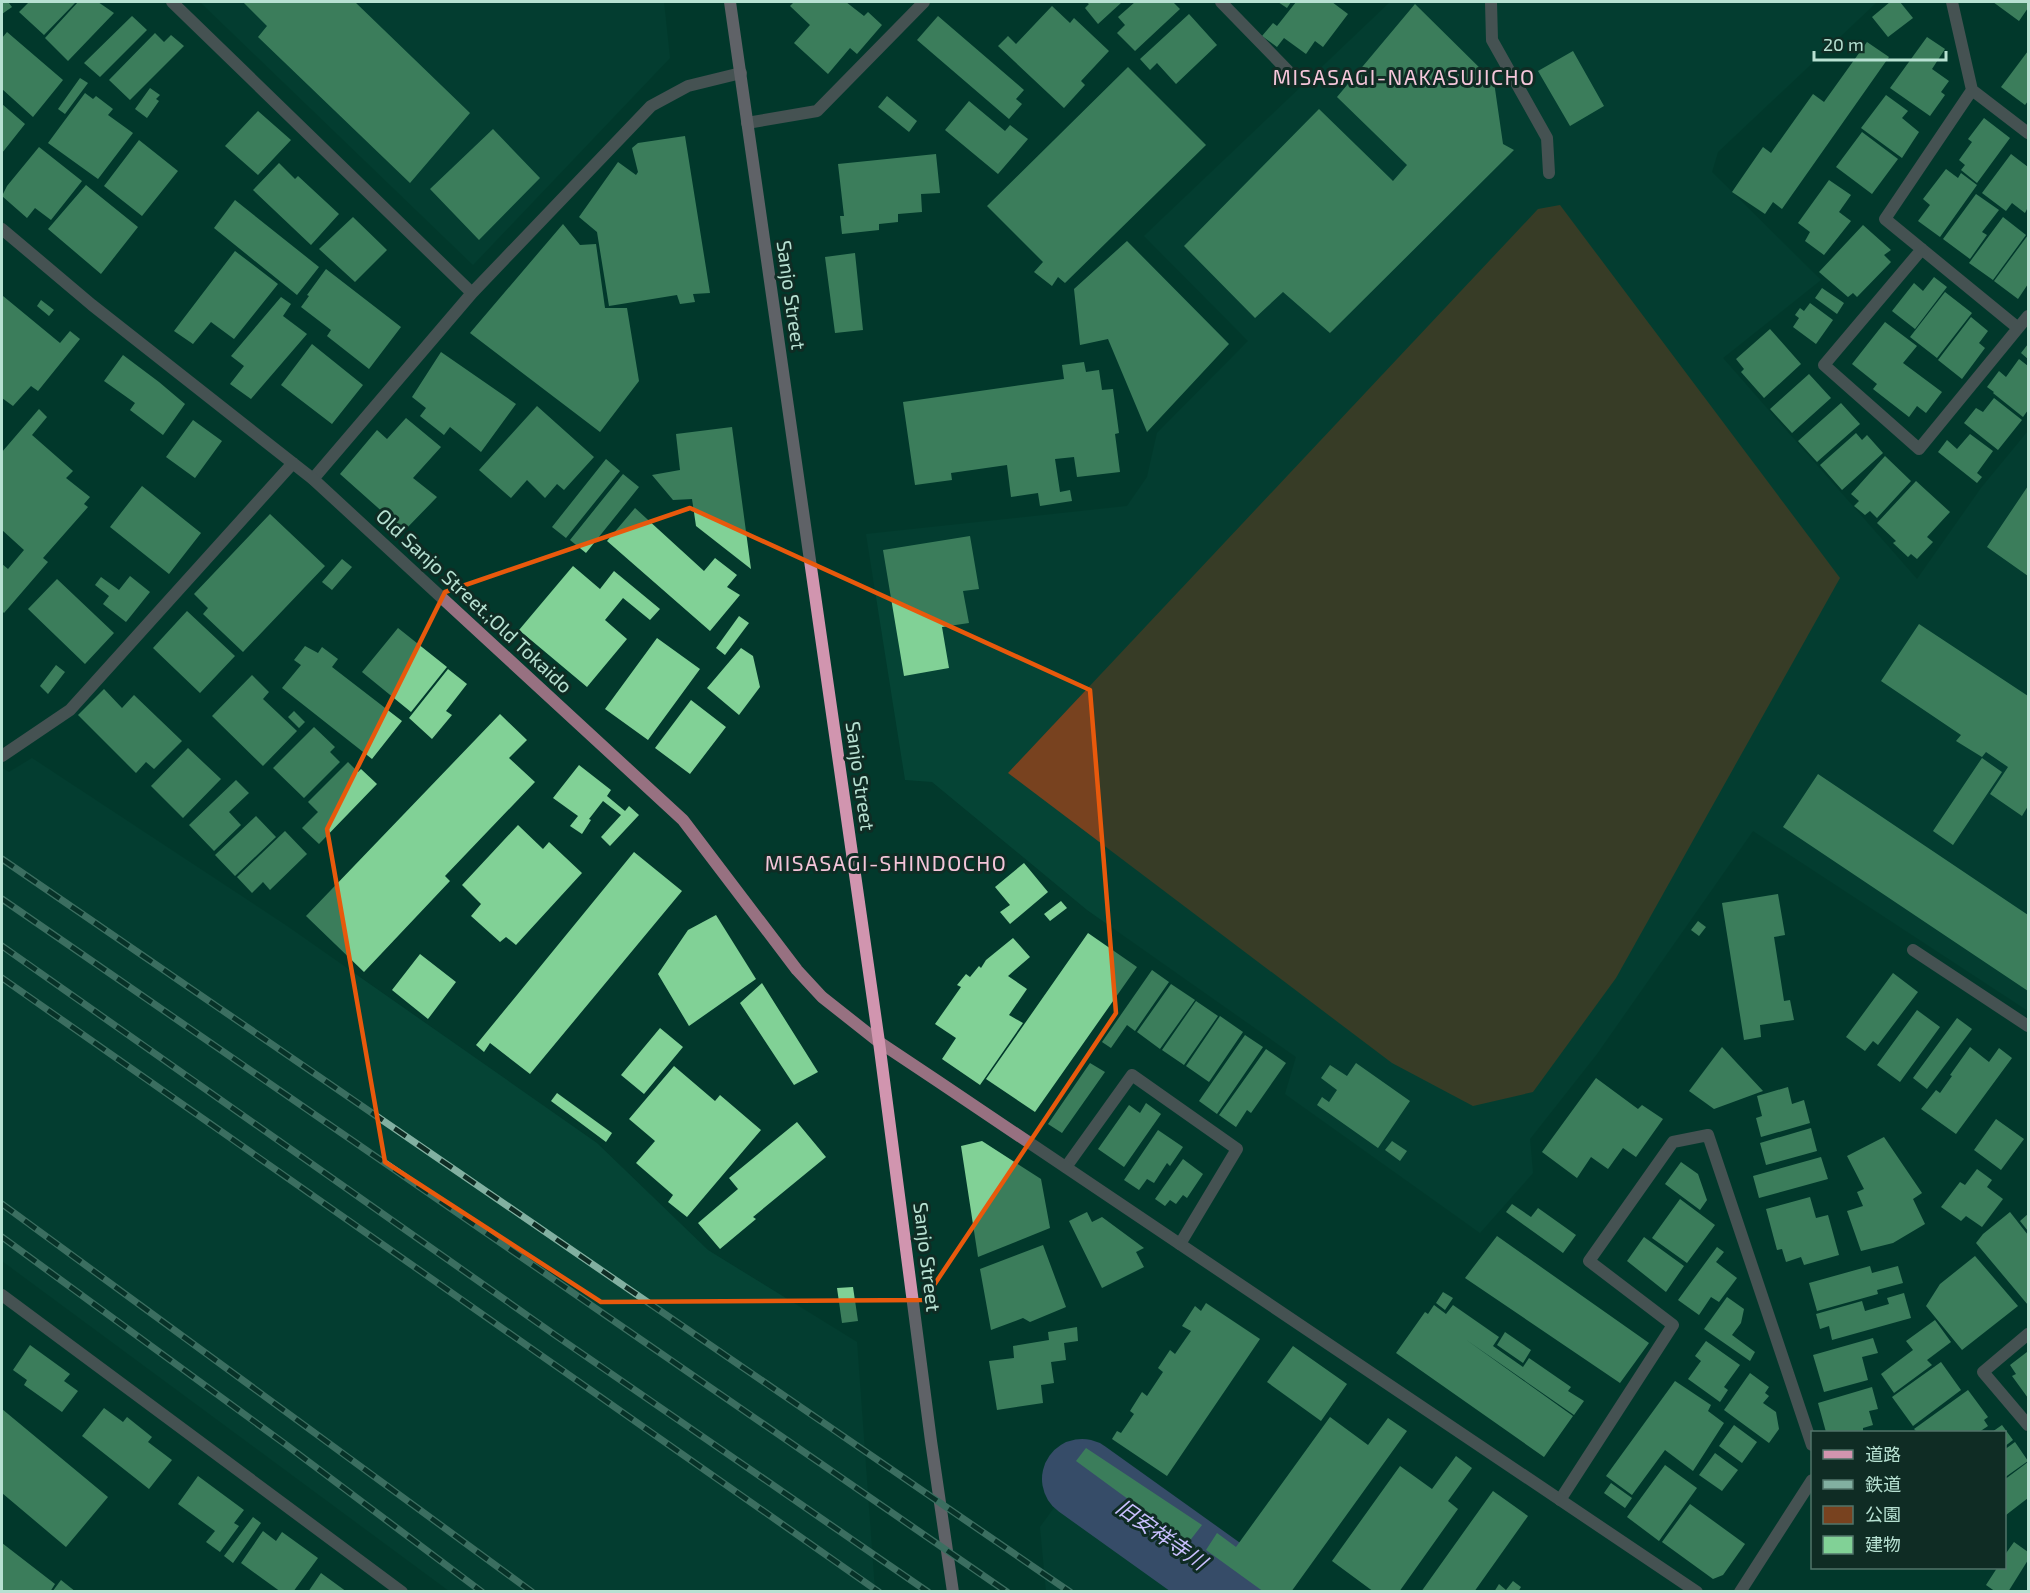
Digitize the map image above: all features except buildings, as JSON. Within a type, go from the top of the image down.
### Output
[{"type":"main road","name":"Sanjo Street","points":[[730,2],[879,1042],[953,1592]]},
{"type":"street","points":[[172,2],[472,293]]},
{"type":"street","points":[[747,123],[817,111],[924,2]]},
{"type":"street","points":[[1221,2],[1290,73]]},
{"type":"street","points":[[1491,2],[1492,40],[1547,138],[1549,173]]},
{"type":"street","points":[[1953,2],[1972,90],[2028,133]]},
{"type":"street","points":[[313,479],[472,293],[651,106],[688,86],[741,73]]},
{"type":"street","points":[[1972,90],[1885,219],[2018,328]]},
{"type":"street","name":"Old Sanjo Street.;Old Tokaido","points":[[2,230],[92,305],[313,479],[683,820],[797,970],[822,997],[879,1042],[1697,1592]]},
{"type":"street","points":[[1922,249],[1824,365],[1919,449],[2028,316]]},
{"type":"street","points":[[2,756],[70,710],[293,463]]},
{"type":"street","points":[[1913,950],[2028,1026]]},
{"type":"street","points":[[1066,1167],[1132,1075],[1238,1149],[1180,1244]]},
{"type":"street","points":[[1560,1500],[1673,1325],[1589,1261],[1673,1142],[1708,1135],[1811,1442]]},
{"type":"street","points":[[2,1295],[402,1592]]},
{"type":"street","points":[[2028,1334],[1983,1372],[2028,1425]]},
{"type":"street","points":[[1740,1592],[1811,1482]]},
{"type":"highlighted area","points":[[690,508],[1090,690],[1116,1013],[924,1300],[601,1302],[385,1162],[327,829],[445,592]]},
{"type":"shaded area","points":[[200,2],[664,2],[670,58],[473,265]]},
{"type":"shaded area","points":[[1390,2],[1877,2],[1718,152],[1712,172],[1821,280],[1723,358],[1917,579],[1981,488],[2028,431],[2028,1011],[1753,831],[1597,1054],[1530,1139],[1533,1173],[1480,1233],[1285,1094],[1296,1057],[1087,910],[932,782],[905,780],[866,534],[1127,506],[1147,477],[1157,433],[1248,341],[1144,236]]},
{"type":"shaded area","points":[[32,758],[287,926],[597,1143],[708,1250],[857,1342],[875,1591],[449,1591],[2,1261],[2,768],[9,772]]},
{"type":"shaded area","points":[[1075,1479],[1232,1591],[1046,1591],[1040,1527]]},
{"type":"green space","points":[[1560,205],[1840,578],[1616,978],[1533,1092],[1473,1106],[1392,1063],[1008,773],[1538,209]]},
{"type":"waterway","name":"旧安祥寺川","points":[[1082,1479],[1240,1592]]},
{"type":"railway","points":[[2,859],[1070,1592]]},
{"type":"railway","points":[[2,899],[1007,1592]]},
{"type":"railway","points":[[2,946],[555,1335],[928,1592]]},
{"type":"railway","points":[[2,978],[879,1592]]},
{"type":"railway","points":[[2,1204],[532,1592]]},
{"type":"railway","points":[[2,1237],[285,1444],[482,1592]]},
{"type":"district","name":"MISASAGI-NAKASUJICHO","points":[[1404,78]]},
{"type":"district","name":"MISASAGI-SHINDOCHO","points":[[886,864]]}]
